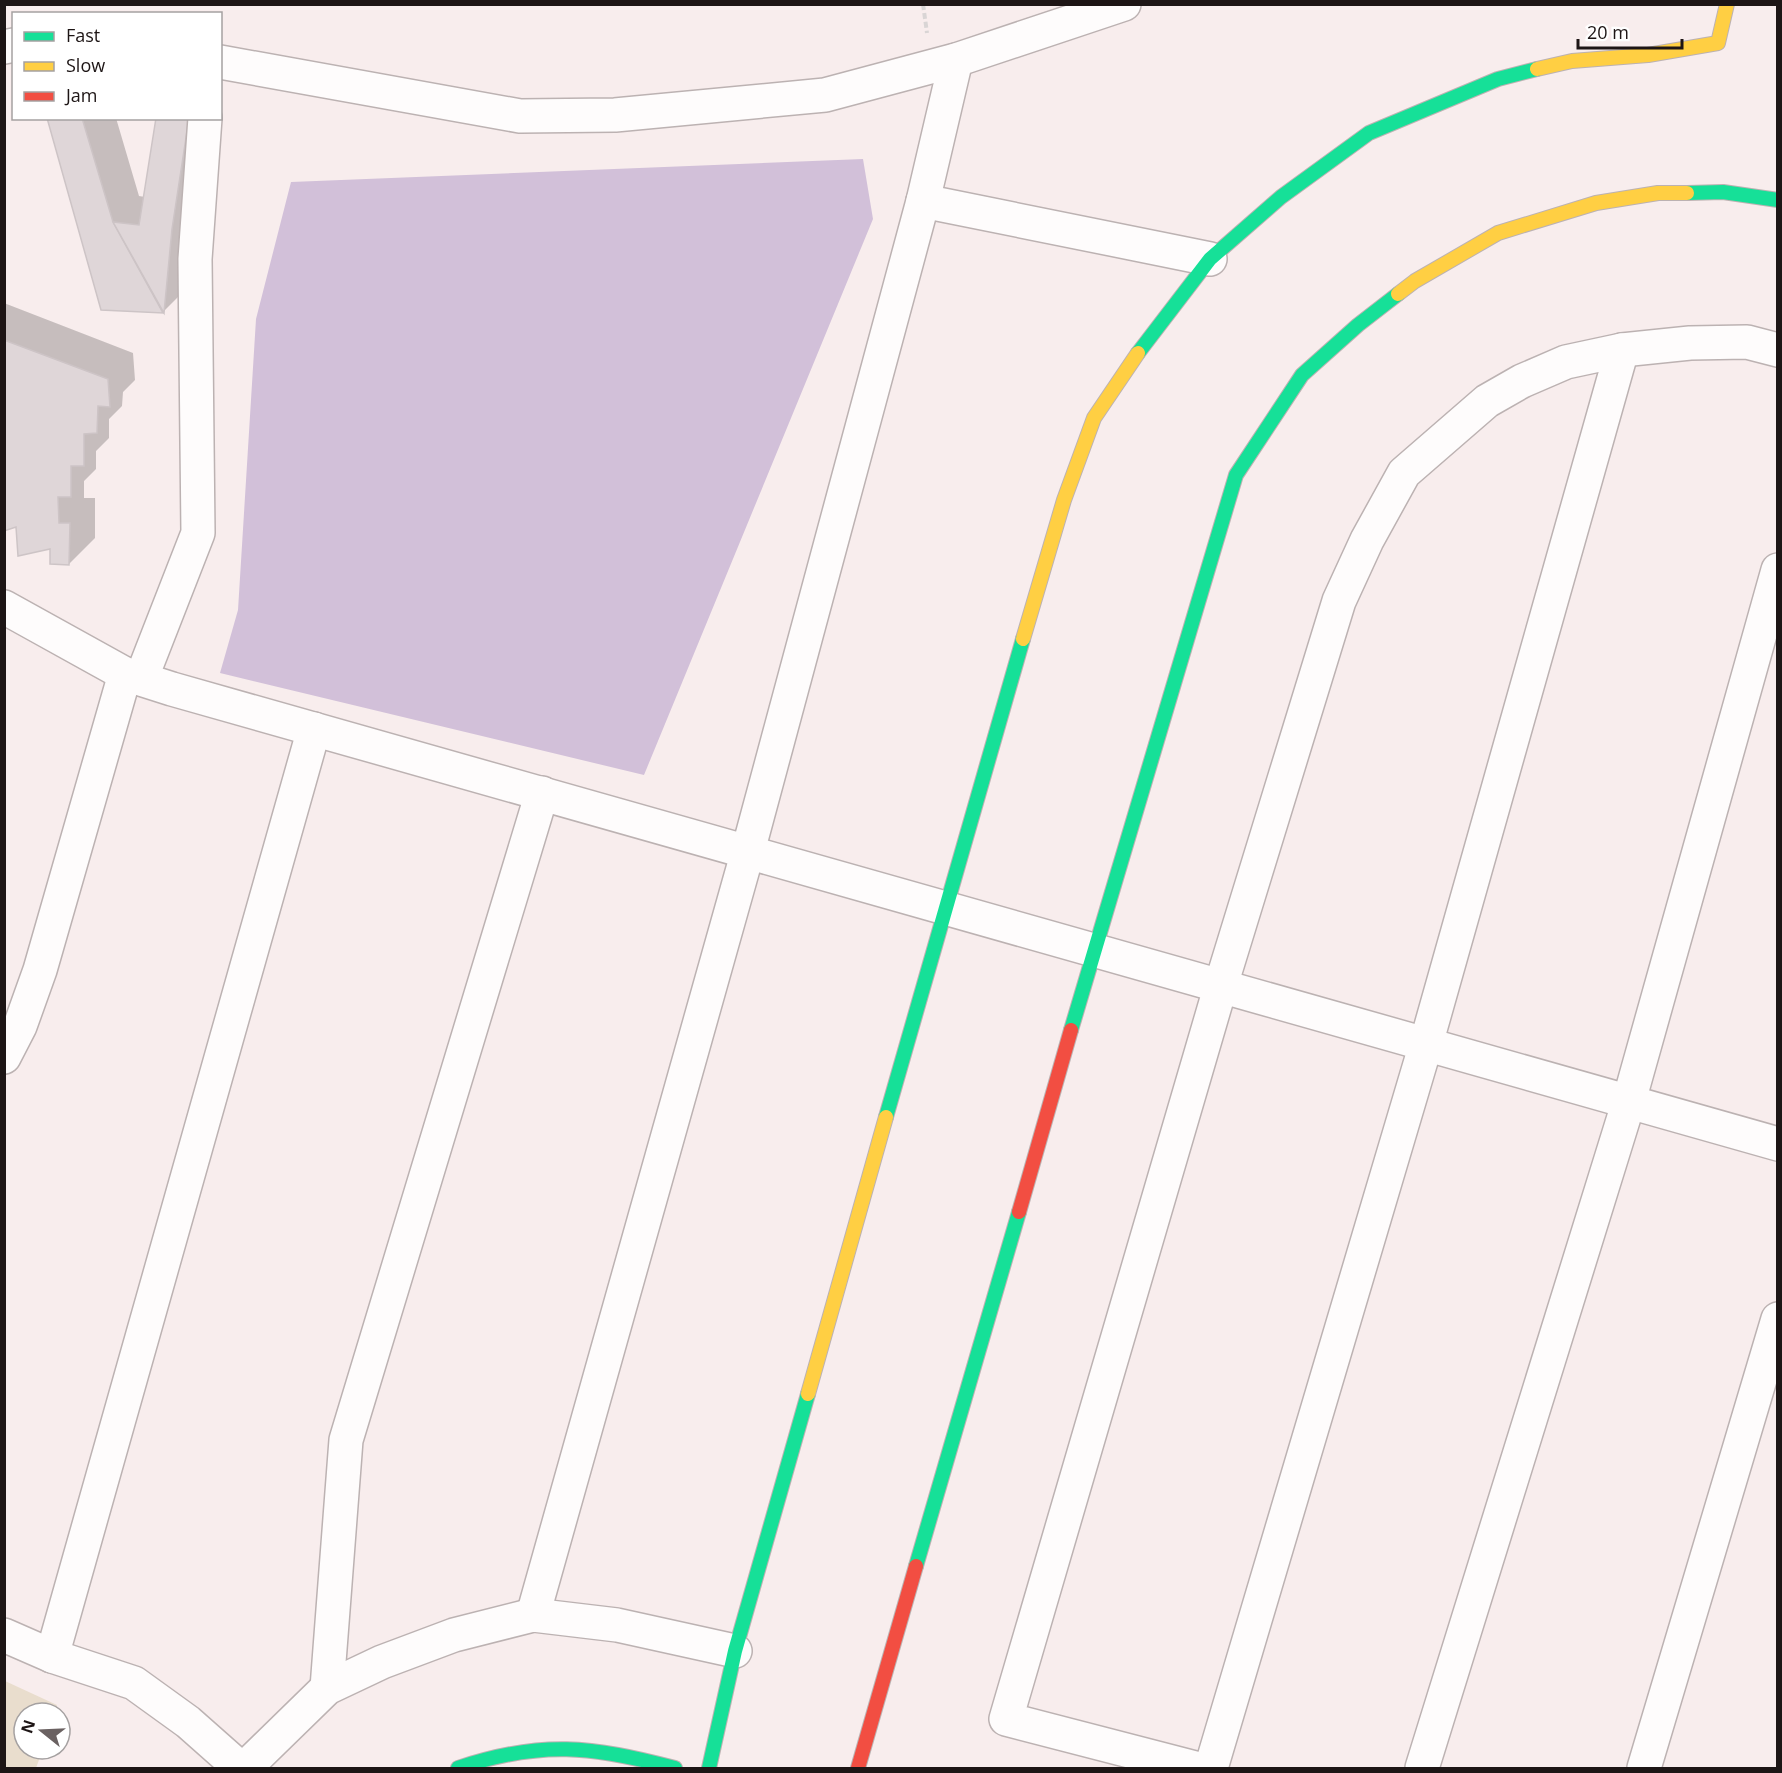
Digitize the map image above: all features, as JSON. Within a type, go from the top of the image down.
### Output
[{"type":"street","points":[[222,62],[508,114],[615,115],[825,95],[956,60],[1124,4]]},
{"type":"street","points":[[709,1768],[735,1651],[945,907],[1064,500],[1094,418],[1148,338],[1210,259],[1281,197],[1370,133],[1498,79],[1572,62],[1648,55],[1718,43],[1727,4]]},
{"type":"street","points":[[533,1615],[748,851],[923,201],[956,60]]},
{"type":"street","points":[[4,1057],[20,1026],[40,970],[133,676],[198,532],[195,259],[205,120]]},
{"type":"street","points":[[858,1768],[1095,949],[1236,475],[1302,375],[1358,325],[1415,281],[1498,233],[1596,203],[1658,192],[1723,192],[1778,200]]},
{"type":"street","points":[[923,201],[1210,259]]},
{"type":"street","points":[[1195,1768],[1006,1719],[1221,985],[1339,601],[1367,540],[1404,473],[1487,401],[1522,381],[1566,362],[1622,350],[1690,343],[1747,342],[1778,350]]},
{"type":"street","points":[[1211,1768],[1426,1044],[1622,350]]},
{"type":"street","points":[[1422,1768],[1629,1101],[1778,570]]},
{"type":"street","points":[[4,607],[133,676],[1778,1143]]},
{"type":"street","points":[[52,1656],[314,729]]},
{"type":"street","points":[[327,1688],[346,1440],[542,793]]},
{"type":"street","points":[[1644,1768],[1778,1319]]},
{"type":"street","points":[[245,1768],[327,1688],[382,1662],[454,1635],[533,1615],[617,1625],[735,1651]]},
{"type":"street","points":[[4,1635],[52,1656],[134,1683],[188,1722],[240,1768]]},
{"type":"street","points":[[458,1768],[498,1755],[554,1758],[592,1749],[631,1756],[675,1768]]},
{"type":"shaded area","points":[[863,159],[873,219],[644,775],[220,673],[238,610],[256,319],[291,182]]},
{"type":"shaded area","points":[[5,1681],[48,1701],[12,1701],[12,1761],[39,1761],[36,1768],[5,1768]]},
{"type":"building","points":[[48,120],[83,120],[113,222],[163,313],[101,310]]},
{"type":"building","points":[[156,120],[189,120],[172,229],[164,313],[113,222],[139,225]]},
{"type":"building","points":[[4,340],[108,379],[110,407],[98,406],[97,433],[84,434],[84,466],[71,466],[71,497],[58,497],[59,523],[70,523],[69,565],[50,564],[50,549],[18,556],[16,527],[4,531]]},
{"type":"traffic: fast","points":[[1138,353],[1210,259],[1281,197],[1369,133],[1498,79],[1537,69]]},
{"type":"traffic: fast","points":[[1687,193],[1723,192],[1778,200]]},
{"type":"traffic: fast","points":[[1071,1030],[1236,475],[1302,375],[1358,325],[1398,294]]},
{"type":"traffic: fast","points":[[886,1117],[1023,639]]},
{"type":"traffic: fast","points":[[916,1566],[1019,1212]]},
{"type":"traffic: fast","points":[[709,1768],[735,1651],[808,1394]]},
{"type":"traffic: fast","points":[[458,1768],[515,1753],[566,1749],[618,1755],[675,1768]]},
{"type":"traffic: slow","points":[[1537,69],[1572,61],[1648,55],[1718,43],[1727,4]]},
{"type":"traffic: slow","points":[[1398,294],[1415,281],[1498,233],[1596,203],[1658,193],[1687,193]]},
{"type":"traffic: slow","points":[[1023,639],[1064,500],[1094,418],[1138,353]]},
{"type":"traffic: slow","points":[[808,1394],[886,1117]]},
{"type":"traffic: jam","points":[[1019,1212],[1071,1030]]},
{"type":"traffic: jam","points":[[858,1768],[916,1566]]}]
